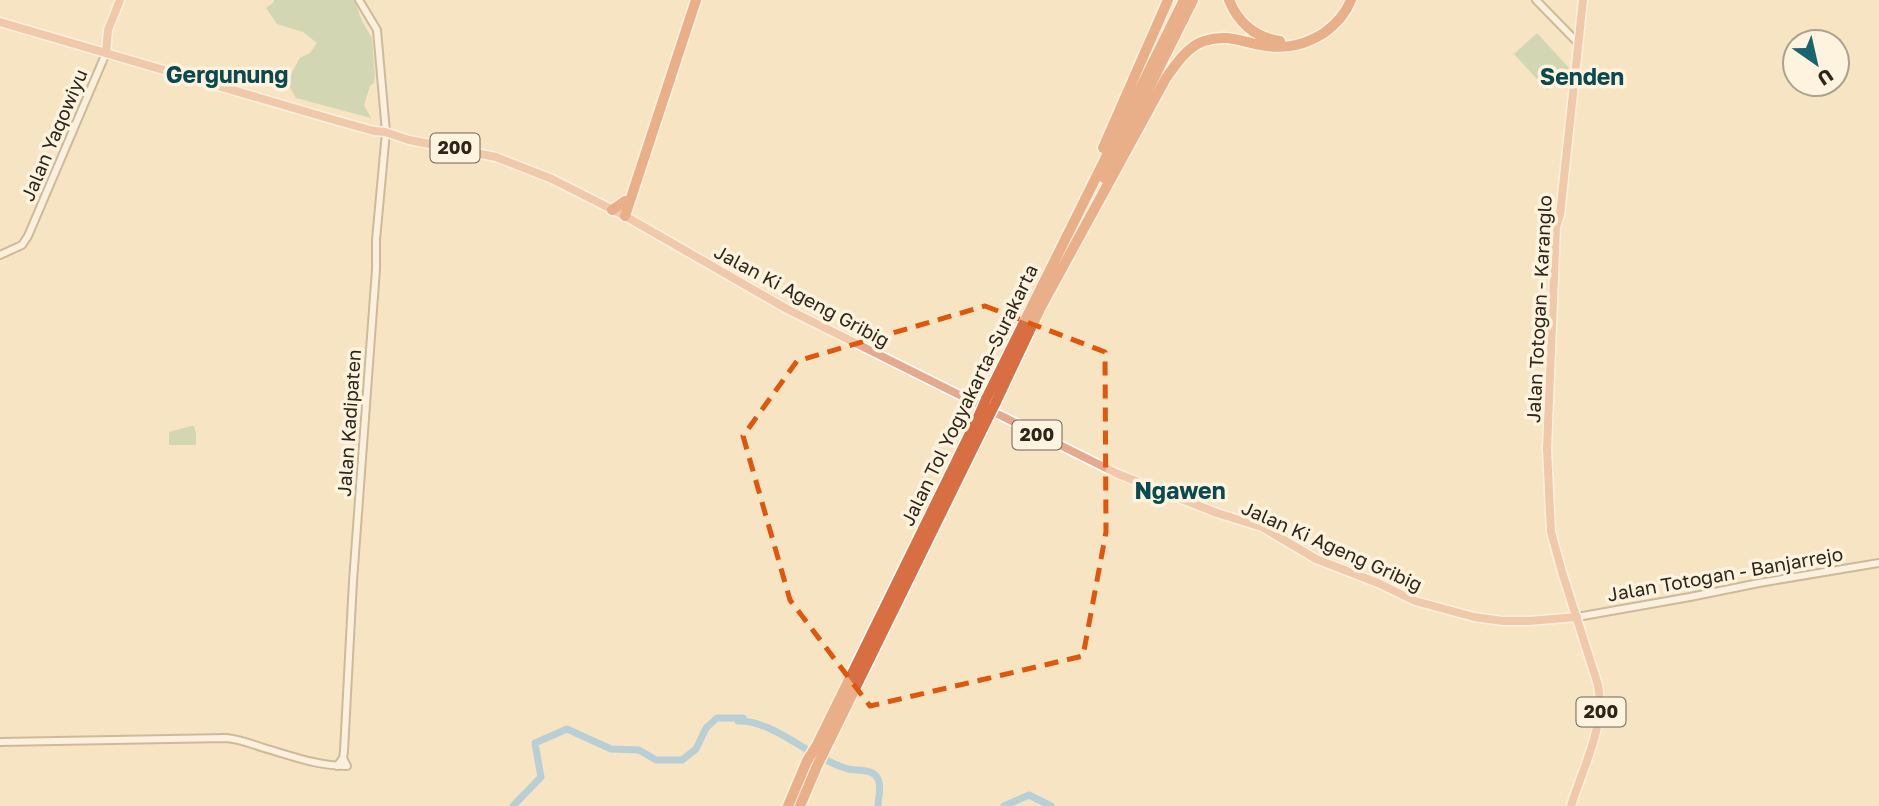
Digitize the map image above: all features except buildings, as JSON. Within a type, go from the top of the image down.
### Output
[{"type":"highway","points":[[627,203],[690,0]]},
{"type":"highway","points":[[622,215],[696,0]]},
{"type":"highway","points":[[1055,258],[1168,0]]},
{"type":"highway","name":"Jalan Tol Yogyakarta–Surakarta","points":[[991,401],[1055,258],[1184,0]]},
{"type":"highway","name":"Jalan Tol Yogyakarta–Surakarta","points":[[788,806],[822,747],[984,414],[1194,0]]},
{"type":"highway","points":[[1229,0],[1238,18],[1251,31],[1268,40],[1282,41],[1310,35],[1335,15],[1345,0]]},
{"type":"highway","points":[[1036,316],[1166,78],[1188,51],[1201,42],[1220,37],[1267,46],[1300,45],[1328,30],[1340,19],[1351,0]]},
{"type":"highway","name":"Jalan Tol Yogyakarta–Surakarta","points":[[800,806],[812,763]]},
{"type":"main road","points":[[106,53],[107,30],[120,0]]},
{"type":"main road","name":"Jalan Totogan - Karanglo","points":[[1577,617],[1553,542],[1549,514],[1547,449],[1556,232],[1583,0]]},
{"type":"main road","name":"Jalan Ki Ageng Gribig","points":[[0,22],[374,131],[386,131],[408,139],[496,157],[562,183],[787,309],[1093,462],[1155,490],[1262,527],[1316,559],[1378,583],[1415,601],[1453,612],[1503,621],[1577,617]]},
{"type":"main road","name":"200","points":[[1572,806],[1597,731],[1601,700],[1577,617]]},
{"type":"street","name":"Jalan Kadipaten","points":[[343,758],[376,240],[386,131],[377,30],[359,0]]},
{"type":"street","points":[[1536,0],[1578,43]]},
{"type":"street","name":"Jalan Yaqowiyu","points":[[0,255],[22,245],[27,236],[106,53]]},
{"type":"street","name":"Jalan Totogan - Banjarrejo","points":[[1577,617],[1879,563]]},
{"type":"street","points":[[0,743],[226,738],[247,741],[302,760],[337,766],[347,766],[343,758],[337,766]]},
{"type":"highlighted area","points":[[985,306],[1105,352],[1106,532],[1083,656],[870,706],[790,600],[743,436],[797,361]]},
{"type":"green space","points":[[274,0],[354,0],[372,38],[375,77],[364,105],[371,118],[296,98],[287,82],[300,58],[310,53],[317,43],[303,32],[277,24],[266,8]]},
{"type":"green space","points":[[1537,33],[1570,69],[1547,90],[1514,54]]},
{"type":"green space","points":[[194,426],[196,445],[169,445],[169,432]]},
{"type":"waterway","points":[[1852,564],[1879,560]]},
{"type":"waterway","points":[[1736,584],[1743,583]]},
{"type":"waterway","points":[[513,806],[541,777],[535,743],[567,729],[611,749],[639,750],[656,760],[682,760],[696,749],[706,728],[717,718],[743,718]]},
{"type":"waterway","points":[[738,721],[773,730],[840,766],[876,775],[880,785],[878,806]]},
{"type":"waterway","points":[[1004,806],[1029,795],[1051,806]]},
{"type":"district","name":"Gergunung","points":[[227,75]]},
{"type":"district","name":"Senden","points":[[1582,77]]},
{"type":"district","name":"Ngawen","points":[[1180,491]]}]
